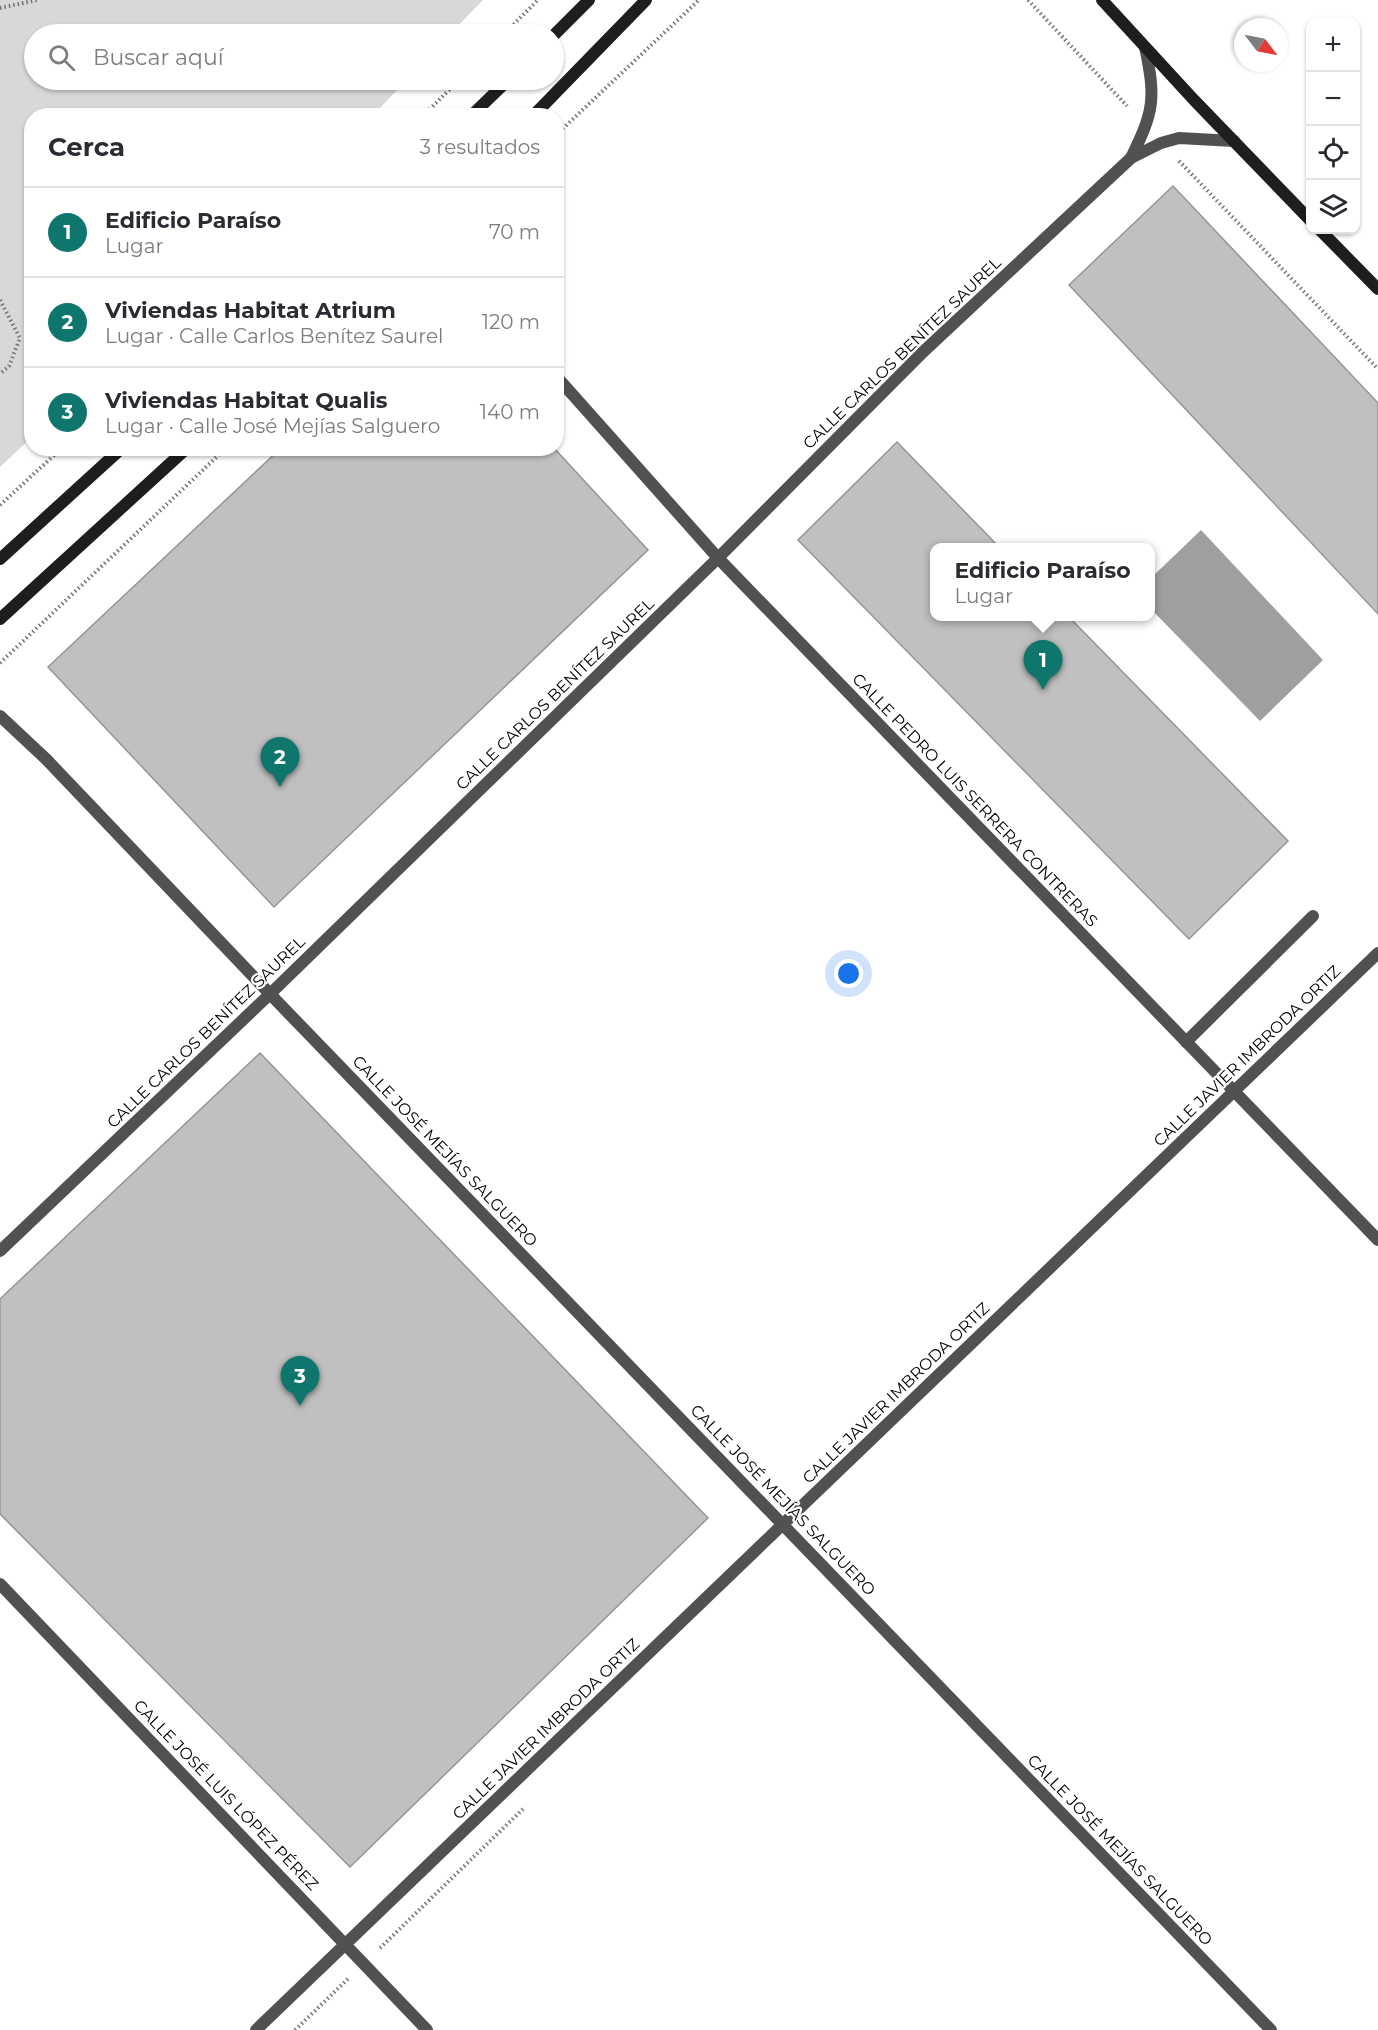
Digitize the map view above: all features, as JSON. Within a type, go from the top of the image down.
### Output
[{"type":"main road","points":[[564,24],[589,0]]},
{"type":"main road","points":[[564,84],[646,0]]},
{"type":"main road","points":[[1102,0],[1306,215]]},
{"type":"main road","points":[[479,108],[498,90]]},
{"type":"main road","points":[[541,108],[558,90]]},
{"type":"main road","points":[[1324,234],[1378,289]]},
{"type":"main road","points":[[0,559],[113,456]]},
{"type":"main road","points":[[0,619],[178,456]]},
{"type":"street","name":"CALLE CARLOS BENÍTEZ SAUREL","points":[[1131,158],[1151,112],[1152,82],[1145,47]]},
{"type":"street","name":"CALLE CARLOS BENÍTEZ SAUREL","points":[[0,1251],[270,994],[718,558],[923,352],[1131,158],[1161,143],[1179,138],[1234,141]]},
{"type":"street","name":"CALLE PEDRO LUIS SERRERA CONTRERAS","points":[[564,385],[718,558],[1378,1240]]},
{"type":"street","name":"CALLE JOSÉ MEJÍAS SALGUERO","points":[[0,716],[47,760],[270,994],[1271,2030]]},
{"type":"street","points":[[1186,1042],[1313,916]]},
{"type":"street","name":"CALLE JAVIER IMBRODA ORTIZ","points":[[256,2030],[1378,953]]},
{"type":"street","name":"CALLE JOSÉ LUIS LÓPEZ PÉREZ","points":[[0,1584],[427,2030]]},
{"type":"path","points":[[0,8],[37,0]]},
{"type":"path","points":[[514,24],[538,0]]},
{"type":"path","points":[[564,127],[699,0]]},
{"type":"path","points":[[1028,0],[1146,127]]},
{"type":"path","points":[[431,108],[449,90]]},
{"type":"path","points":[[1161,143],[1378,369]]},
{"type":"path","points":[[0,300],[20,338],[9,366],[0,374]]},
{"type":"path","points":[[0,506],[53,456]]},
{"type":"path","points":[[0,663],[218,456]]},
{"type":"shaded area","points":[[0,0],[483,0],[460,24],[24,24],[24,90],[397,90],[380,108],[24,108],[24,445],[0,467]]},
{"type":"shaded area","points":[[1201,530],[1323,660],[1260,721],[1155,613],[1155,574]]},
{"type":"building","points":[[1173,186],[1378,403],[1378,614],[1069,285]]},
{"type":"building","points":[[897,442],[995,543],[930,543],[930,621],[1073,621],[1288,841],[1189,939],[798,540]]},
{"type":"building","points":[[272,456],[561,456],[648,550],[274,907],[48,667]]},
{"type":"building","points":[[260,1053],[708,1518],[350,1867],[0,1514],[0,1299]]},
{"type":"place","name":"Edificio Paraíso","points":[[1043,690]]},
{"type":"place","name":"Viviendas Habitat Atrium","points":[[280,787]]},
{"type":"place","name":"Viviendas Habitat Qualis","points":[[300,1406]]}]
